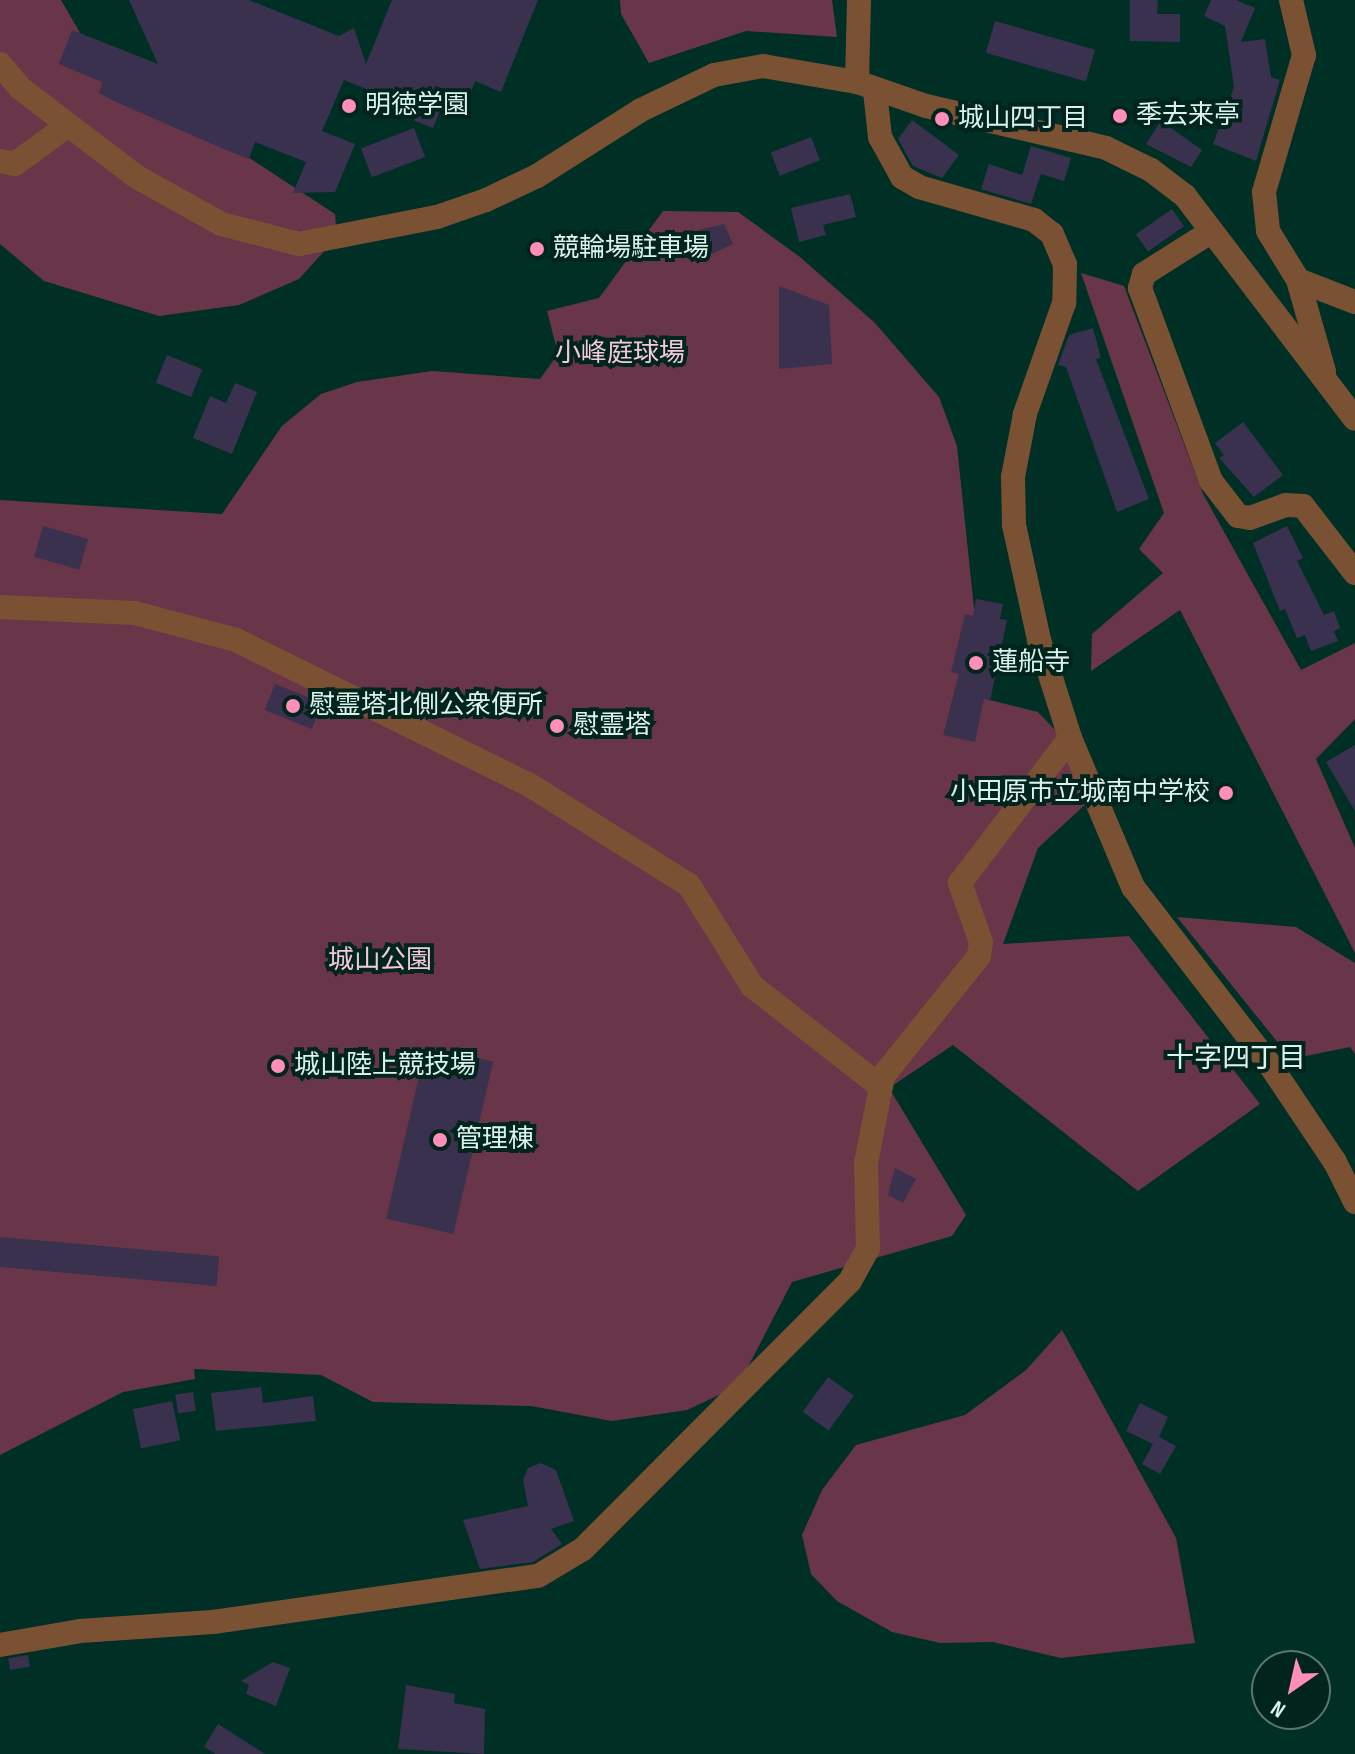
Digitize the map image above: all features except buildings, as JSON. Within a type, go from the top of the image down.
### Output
[{"type":"street","points":[[859,0],[866,86],[880,137],[902,177],[919,187],[1034,220],[1052,234],[1065,264],[1064,303],[1025,414],[1013,477],[1014,525],[1039,640],[1070,738],[1133,887],[1268,1062],[1335,1162],[1355,1202]]},
{"type":"street","points":[[1291,0],[1304,55],[1264,192],[1268,231],[1298,280],[1328,383]]},
{"type":"street","points":[[0,64],[20,88],[137,177],[221,224],[299,244],[437,217],[486,200],[537,176],[641,110],[714,75],[763,66],[866,86],[1106,148],[1151,170],[1185,196],[1209,233],[1355,419]]},
{"type":"street","points":[[0,161],[15,164],[68,125]]},
{"type":"street","points":[[1209,233],[1144,274],[1140,288],[1211,481],[1238,516],[1250,518],[1286,505],[1303,506],[1355,573]]},
{"type":"street","points":[[1298,280],[1355,302]]},
{"type":"street","points":[[0,607],[135,613],[236,640],[528,784],[689,885],[752,986],[880,1086]]},
{"type":"street","points":[[0,1645],[80,1631],[213,1622],[538,1576],[559,1568],[850,1281],[868,1249],[866,1163],[880,1086],[890,1063],[979,956],[981,942],[960,883],[1070,738]]},
{"type":"green space","points":[[0,0],[61,0],[83,38],[156,97],[335,214],[337,237],[299,279],[239,305],[159,316],[44,281],[0,244]]},
{"type":"green space","points":[[620,0],[832,0],[837,37],[746,31],[649,63],[621,14]]},
{"type":"green space","name":"城山公園","points":[[663,211],[738,212],[800,257],[875,323],[939,397],[957,446],[974,608],[976,643],[965,694],[1038,712],[1078,754],[1089,801],[1038,848],[1003,944],[1129,936],[1260,1104],[1138,1191],[953,1045],[889,1088],[966,1215],[952,1236],[792,1282],[738,1386],[687,1410],[612,1421],[531,1406],[373,1402],[321,1375],[194,1369],[195,1379],[123,1392],[0,1455],[0,500],[222,514],[282,426],[321,394],[357,382],[432,371],[540,379],[558,354],[547,311],[599,298]]},
{"type":"green space","points":[[1081,273],[1124,286],[1203,494],[1301,670],[1355,643],[1355,719],[1316,759],[1355,848],[1355,953],[1180,610],[1091,671],[1092,634],[1163,573],[1139,549],[1164,513]]},
{"type":"green space","points":[[1177,917],[1296,927],[1355,963],[1355,1054],[1350,1047],[1291,1059]]},
{"type":"green space","points":[[1062,1330],[1176,1538],[1195,1643],[1061,1658],[993,1642],[940,1643],[892,1632],[837,1601],[811,1574],[802,1535],[822,1490],[856,1445],[965,1415],[1026,1370]]},
{"type":"place","name":"明徳学園","points":[[349,106]]},
{"type":"place","name":"季去来亭","points":[[1120,116]]},
{"type":"place","name":"城山四丁目","points":[[942,119]]},
{"type":"place","name":"競輪場駐車場","points":[[537,249]]},
{"type":"place","name":"蓮船寺","points":[[976,663]]},
{"type":"place","name":"慰霊塔北側公衆便所","points":[[293,706]]},
{"type":"place","name":"慰霊塔","points":[[557,726]]},
{"type":"place","name":"小田原市立城南中学校","points":[[1226,793]]},
{"type":"place","name":"城山陸上競技場","points":[[278,1066]]},
{"type":"place","name":"管理棟","points":[[440,1140]]},
{"type":"district","name":"十字四丁目","points":[[1236,1059]]},
{"type":"park label","name":"小峰庭球場","points":[[620,354]]}]
